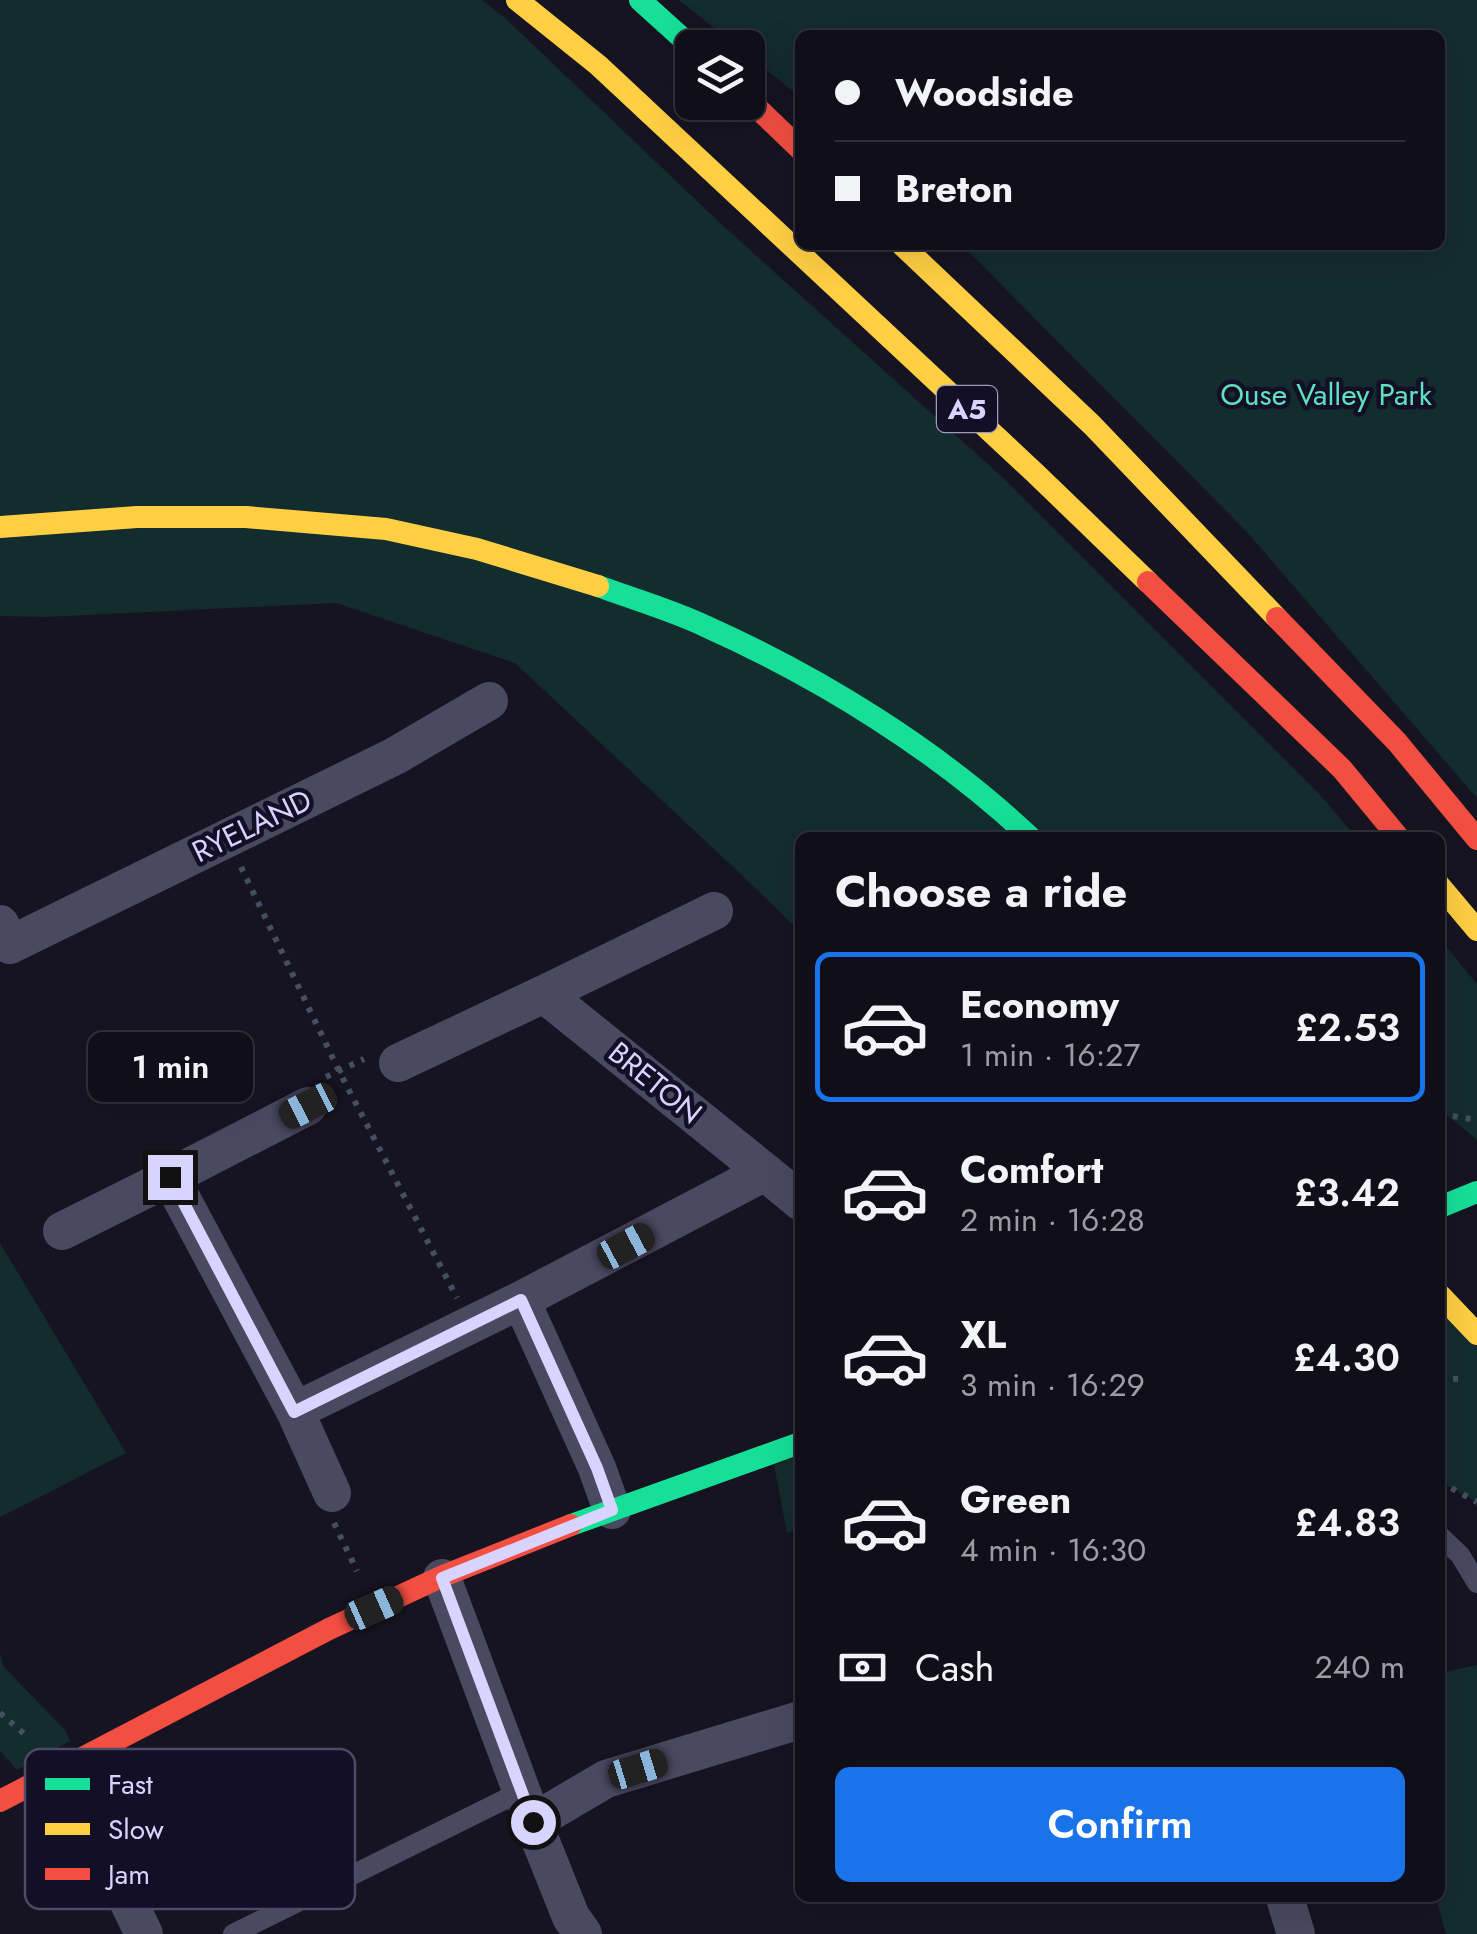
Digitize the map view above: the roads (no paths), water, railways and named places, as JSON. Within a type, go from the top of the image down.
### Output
[{"type":"main road","name":"A5","points":[[517,0],[598,65],[795,249]]},
{"type":"main road","points":[[640,0],[675,32]]},
{"type":"main road","points":[[765,115],[795,143]]},
{"type":"main road","name":"A5","points":[[797,250],[1036,473],[1342,770],[1395,832]]},
{"type":"main road","name":"A5","points":[[907,250],[1092,424],[1397,742],[1477,839]]},
{"type":"main road","points":[[0,527],[137,518],[246,518],[386,529],[574,576],[704,624],[820,684],[910,741],[994,803],[1025,832]]},
{"type":"main road","points":[[1445,892],[1477,930]]},
{"type":"main road","points":[[1445,1205],[1477,1192]]},
{"type":"main road","points":[[1445,1301],[1477,1334]]},
{"type":"main road","points":[[102,1749],[330,1628],[442,1578],[612,1510],[795,1445]]},
{"type":"main road","points":[[0,1801],[25,1788]]},
{"type":"street","name":"RYELAND","points":[[4,940],[396,756],[490,701]]},
{"type":"street","points":[[398,1063],[714,912]]},
{"type":"street","name":"BRETON","points":[[544,994],[795,1197]]},
{"type":"street","points":[[62,1231],[308,1106]]},
{"type":"street","points":[[294,1412],[521,1300],[765,1172]]},
{"type":"street","points":[[170,1177],[294,1412],[332,1493]]},
{"type":"street","points":[[521,1300],[612,1510]]},
{"type":"street","points":[[442,1578],[527,1806],[571,1917],[583,1934]]},
{"type":"street","points":[[527,1806],[795,1722]]},
{"type":"street","points":[[1286,1902],[1296,1934]]},
{"type":"street","points":[[132,1909],[144,1934]]},
{"type":"lane","points":[[1445,1541],[1460,1555],[1477,1583]]},
{"type":"lane","points":[[355,1881],[527,1806]]},
{"type":"lane","points":[[233,1934],[290,1909]]},
{"type":"park label","name":"Ouse Valley Park","points":[[1326,395]]}]
